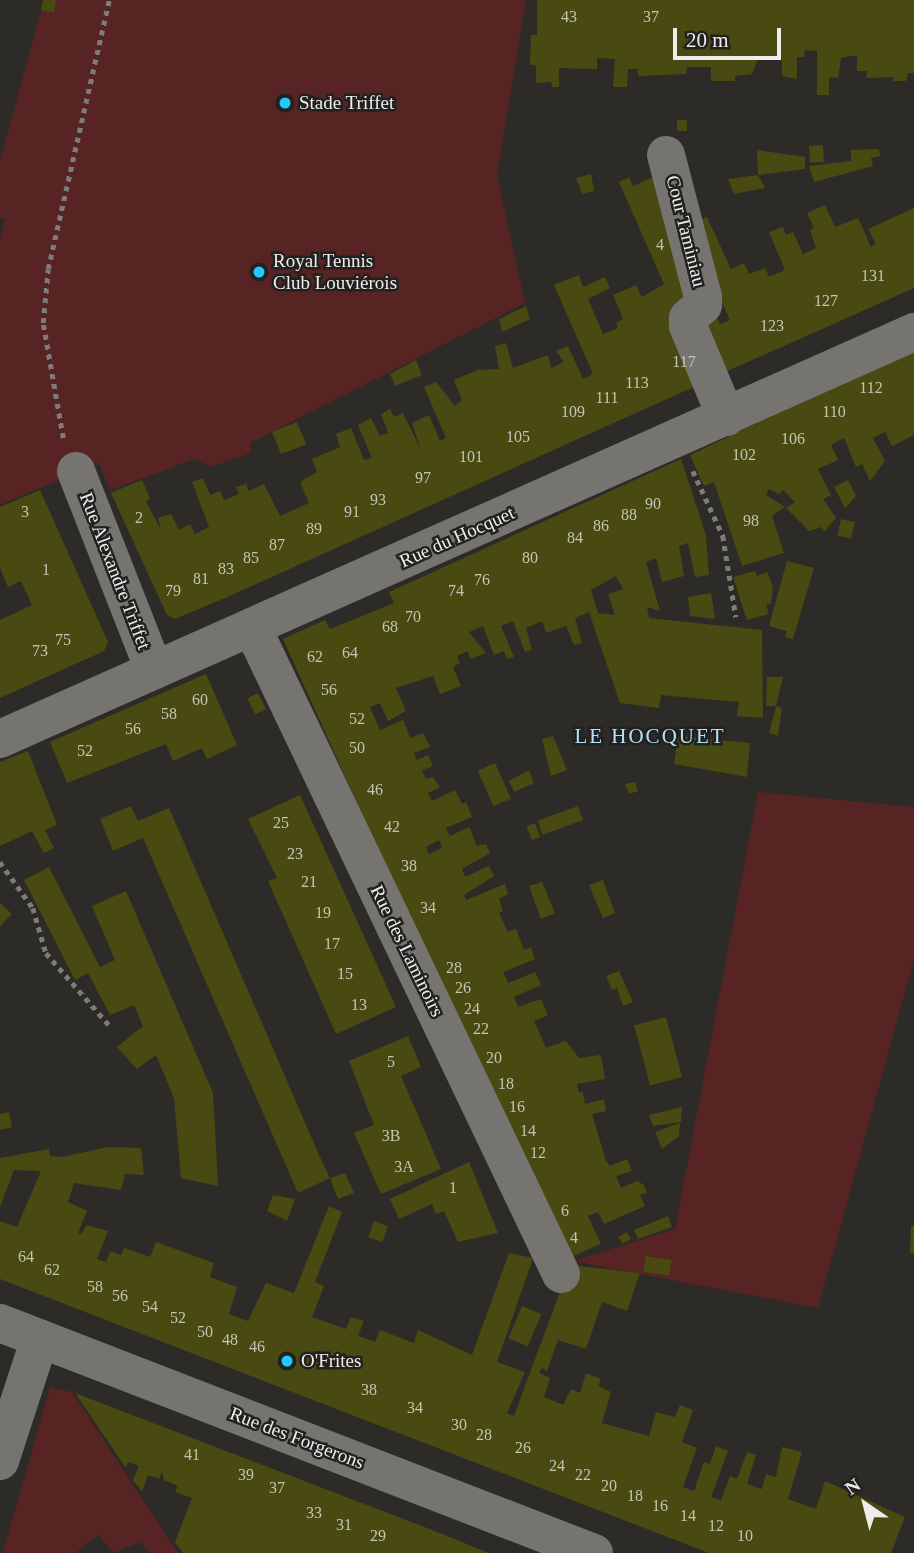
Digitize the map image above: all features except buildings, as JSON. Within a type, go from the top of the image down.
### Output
[{"type":"street","name":"Cour Taminiau","points":[[666,155],[703,297],[703,305],[688,318],[688,326],[726,417]]},
{"type":"street","name":"Rue du Hocquet","points":[[0,739],[914,332]]},
{"type":"street","name":"Rue Alexandre Triffet","points":[[76,471],[154,670]]},
{"type":"street","name":"Rue des Laminoirs","points":[[252,627],[561,1274]]},
{"type":"street","name":"Rue des Forgerons","points":[[0,1323],[594,1553]]},
{"type":"street","points":[[0,1461],[40,1338]]},
{"type":"path","points":[[76,471],[60,429],[43,323],[48,269],[109,0]]},
{"type":"path","points":[[678,439],[723,536],[736,617]]},
{"type":"path","points":[[0,862],[33,908],[46,953],[109,1025]]},
{"type":"shaded area","name":"Royal Tennis Club Louviérois","points":[[44,0],[526,0],[497,175],[525,303],[250,443],[251,453],[210,467],[195,459],[110,490],[99,463],[0,505],[0,241],[5,219],[0,218],[0,161]]},
{"type":"shaded area","points":[[758,792],[914,807],[914,959],[818,1308],[573,1261],[675,1229]]},
{"type":"shaded area","points":[[50,1387],[72,1392],[178,1553],[150,1553],[140,1542],[113,1553],[99,1535],[75,1553],[3,1553]]},
{"type":"place","name":"Stade Triffet","points":[[285,103]]},
{"type":"place","name":"Royal Tennis Club Louviérois","points":[[259,272]]},
{"type":"place","name":"O'Frites","points":[[287,1361]]},
{"type":"district","name":"LE HOCQUET","points":[[650,736]]}]
